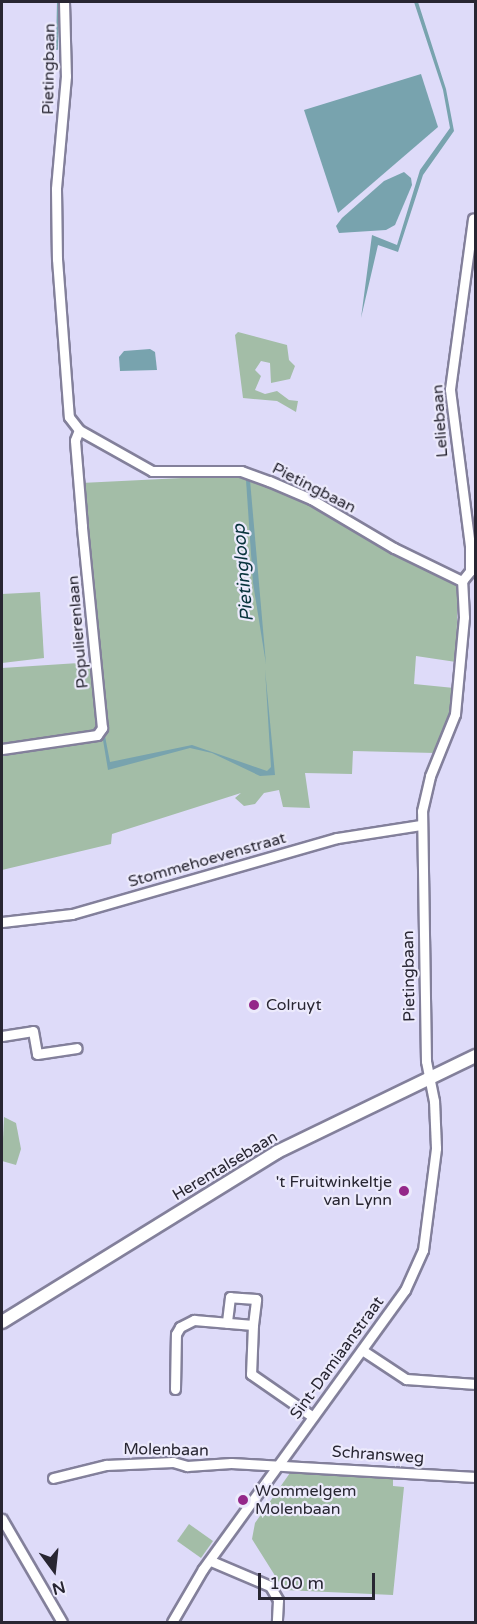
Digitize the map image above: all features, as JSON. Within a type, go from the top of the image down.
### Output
[{"type":"main road","name":"Herentalsebaan","points":[[2,1322],[277,1152],[476,1056]]},
{"type":"street","name":"Pietingbaan","points":[[64,2],[66,76],[56,189],[57,259],[66,404],[69,417],[79,430],[152,471],[253,474],[311,499],[394,548],[462,581],[464,617],[455,714],[427,785],[421,825],[425,1047],[429,1079]]},
{"type":"street","name":"Leliebaan","points":[[462,581],[470,571],[470,546],[450,389],[473,219]]},
{"type":"street","name":"Populierenlaan","points":[[2,749],[98,735],[102,728],[75,440],[79,430]]},
{"type":"street","name":"Stommehoevenstraat","points":[[2,922],[72,914],[337,838],[421,825]]},
{"type":"street","points":[[2,1036],[33,1031],[37,1054],[77,1048]]},
{"type":"street","name":"Sint-Damiaanstraat","points":[[172,1623],[211,1561],[405,1290],[423,1250],[436,1148],[429,1079]]},
{"type":"street","points":[[228,1323],[230,1297],[256,1299],[251,1374],[313,1417]]},
{"type":"street","points":[[175,1389],[176,1334],[180,1327],[194,1320],[253,1325]]},
{"type":"street","points":[[362,1350],[404,1378],[476,1384]]},
{"type":"street","name":"Molenbaan","points":[[53,1478],[128,1463],[279,1464]]},
{"type":"street","name":"Schransweg","points":[[279,1464],[476,1477]]},
{"type":"street","points":[[2,1519],[62,1623]]},
{"type":"street","points":[[211,1561],[270,1586],[278,1600],[277,1623]]},
{"type":"shaded area","points":[[414,2],[418,2],[446,89],[454,131],[423,175],[398,252],[378,245],[361,318],[372,235],[397,245],[420,170],[450,128],[443,90]]},
{"type":"shaded area","points":[[421,74],[438,127],[338,213],[304,110]]},
{"type":"shaded area","points":[[404,172],[411,178],[412,185],[395,225],[386,230],[339,233],[336,226],[342,218],[384,181]]},
{"type":"shaded area","points":[[238,332],[287,345],[289,360],[295,366],[290,379],[271,383],[270,363],[261,361],[255,370],[261,376],[255,390],[265,394],[277,391],[289,400],[298,401],[296,412],[277,401],[243,398],[235,335]]},
{"type":"shaded area","points":[[150,349],[155,352],[157,370],[120,371],[119,357],[124,351]]},
{"type":"shaded area","points":[[243,475],[280,488],[385,548],[458,582],[456,662],[416,656],[414,684],[454,688],[451,713],[435,753],[353,751],[352,774],[305,773],[310,808],[283,807],[279,790],[264,793],[255,804],[244,806],[235,798],[241,793],[112,834],[111,844],[2,870],[2,752],[106,736],[81,483]]},
{"type":"shaded area","points":[[246,480],[250,480],[266,664],[253,583]]},
{"type":"shaded area","points":[[40,592],[44,658],[2,663],[2,594]]},
{"type":"shaded area","points":[[94,662],[99,725],[95,731],[2,746],[2,668]]},
{"type":"shaded area","points":[[265,669],[275,775],[260,776],[212,753],[190,748],[108,770],[103,740],[2,754],[2,751],[105,736],[110,762],[192,745],[267,771],[271,767]]},
{"type":"shaded area","points":[[4,1117],[16,1123],[21,1149],[16,1165],[2,1161]]},
{"type":"shaded area","points":[[292,1470],[393,1475],[393,1486],[404,1487],[393,1595],[284,1590],[252,1539],[255,1523]]},
{"type":"shaded area","points":[[189,1524],[213,1541],[201,1558],[177,1541]]},
{"type":"waterway","points":[[57,49],[58,2]]},
{"type":"waterway","points":[[68,2],[70,45]]},
{"type":"place","name":"Colruyt","points":[[254,1005]]},
{"type":"place","name":"'t Fruitwinkeltje van Lynn","points":[[404,1191]]},
{"type":"place","name":"Wommelgem Molenbaan","points":[[243,1500]]},
{"type":"water label","name":"Pietingloop","points":[[243,573]]}]
